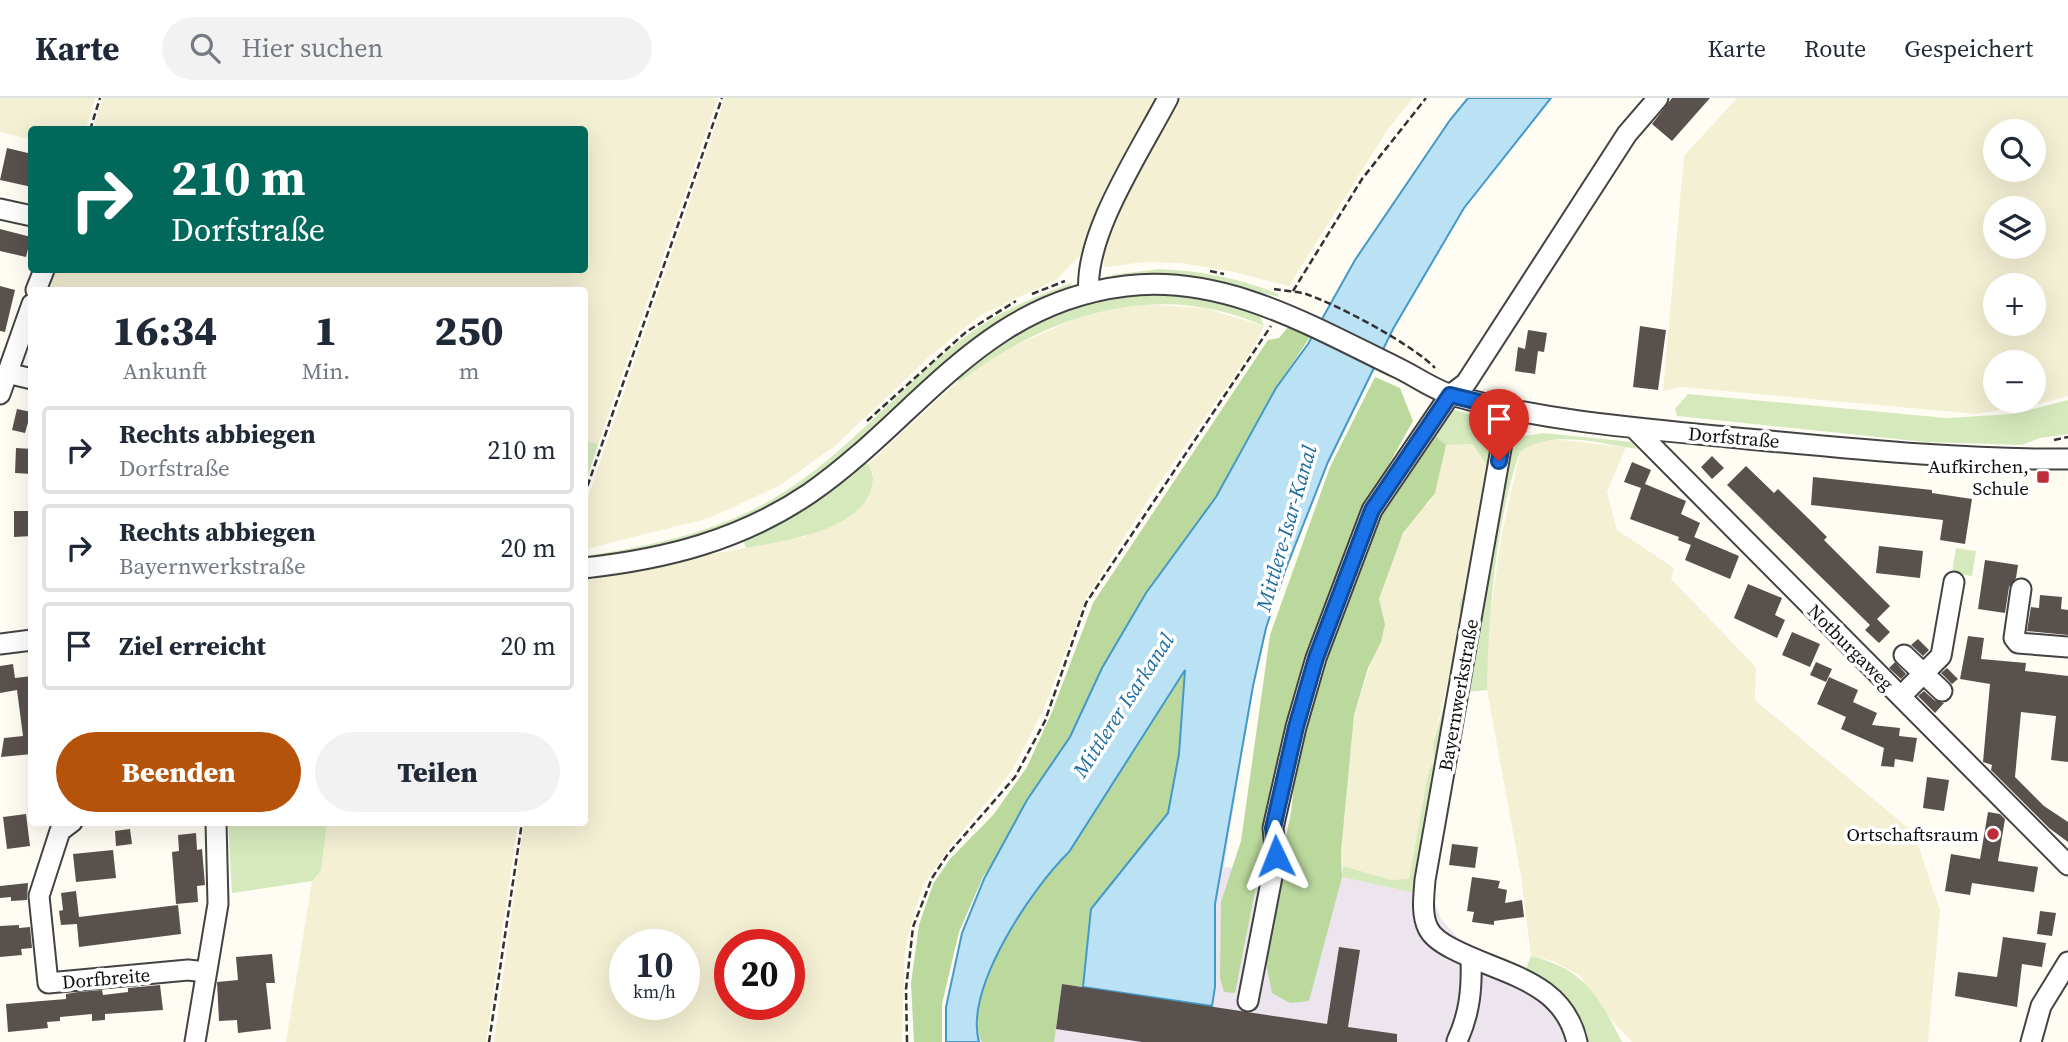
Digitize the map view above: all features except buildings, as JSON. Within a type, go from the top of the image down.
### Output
[{"type":"street","points":[[1090,293],[1088,276],[1097,236],[1168,98]]},
{"type":"street","points":[[1248,1001],[1276,856],[1273,828],[1316,658],[1372,510],[1450,395],[1466,383],[1627,134],[1658,98]]},
{"type":"street","points":[[0,209],[28,215]]},
{"type":"street","name":"Dorfstraße","points":[[588,567],[677,553],[709,544],[760,523],[834,474],[940,377],[1002,330],[1090,293],[1126,286],[1191,288],[1243,297],[1288,315],[1450,395],[1553,419],[1877,451],[2004,459],[2068,459]]},
{"type":"street","points":[[0,394],[28,315]]},
{"type":"street","points":[[7,373],[28,378]]},
{"type":"street","name":"Bayernwerkstraße","points":[[1508,409],[1425,880],[1424,908],[1429,930],[1445,945],[1555,996],[1573,1021],[1577,1042]]},
{"type":"street","name":"Notburgaweg","points":[[1634,428],[2068,865]]},
{"type":"street","points":[[1901,696],[1941,656],[1954,582]]},
{"type":"street","points":[[2021,589],[2014,638],[2018,643],[2068,647]]},
{"type":"street","points":[[0,644],[28,640]]},
{"type":"street","points":[[1904,655],[1942,691]]},
{"type":"street","name":"Dorfbreite","points":[[67,826],[60,831],[39,896],[48,983],[188,970],[206,972]]},
{"type":"street","points":[[195,1042],[218,904],[216,826]]},
{"type":"street","points":[[1457,1041],[1467,1020],[1472,988],[1471,958]]},
{"type":"street","points":[[2031,1042],[2041,1006],[2068,962]]},
{"type":"path","points":[[91,126],[100,98]]},
{"type":"path","points":[[588,484],[722,98]]},
{"type":"path","points":[[1292,292],[1362,179],[1426,98]]},
{"type":"path","points":[[1320,300],[1405,344]]},
{"type":"path","points":[[907,1042],[906,989],[913,927],[932,878],[948,854],[1015,777],[1045,721],[1086,603],[1288,315]]},
{"type":"path","points":[[489,1042],[521,826]]},
{"type":"shaded area","points":[[0,98],[95,98],[87,126],[28,126],[28,138],[0,132]]},
{"type":"shaded area","points":[[103,98],[718,98],[598,444],[588,442],[588,287],[47,287],[52,273],[588,273],[588,126],[94,126]]},
{"type":"shaded area","points":[[725,98],[1160,98],[1081,254],[1057,279],[979,316],[930,356],[836,445],[782,484],[710,518],[588,548],[588,497]]},
{"type":"shaded area","points":[[1175,98],[1413,98],[1388,129],[1289,286],[1230,271],[1180,263],[1145,262],[1104,267],[1102,237]]},
{"type":"shaded area","points":[[1737,98],[2068,98],[2068,396],[2046,402],[2046,350],[1983,350],[1983,413],[1976,414],[1681,387],[1663,391],[1684,156]]},
{"type":"shaded area","points":[[1135,304],[1204,308],[1264,326],[1252,350],[1151,495],[1086,598],[1043,711],[1011,772],[952,844],[924,884],[905,950],[902,1042],[494,1042],[524,826],[588,826],[588,577],[804,537],[852,516],[873,473],[868,464],[958,381],[1003,351],[1090,312]]},
{"type":"shaded area","points":[[1561,440],[1626,447],[1607,492],[1617,530],[1674,568],[1671,579],[1756,667],[1755,700],[1914,833],[1940,910],[1928,1042],[1632,1042],[1610,1018],[1580,976],[1553,961],[1531,956],[1521,876],[1487,690],[1487,635],[1502,534],[1520,452],[1538,441]]},
{"type":"shaded area","points":[[1456,442],[1472,444],[1486,464],[1483,501],[1470,579],[1459,603],[1461,626],[1433,744],[1434,760],[1428,774],[1409,880],[1392,880],[1343,866],[1341,852],[1354,715],[1373,657],[1383,614],[1379,599],[1394,551],[1415,514],[1430,502],[1446,445]]},
{"type":"shaded area","points":[[1266,628],[1253,686],[1224,867],[1342,877],[1433,897],[1441,919],[1457,937],[1554,988],[1565,998],[1573,1008],[1585,1042],[946,1042],[946,1007],[962,933],[984,879],[1102,668]]},
{"type":"shaded area","points":[[327,826],[518,826],[486,1042],[286,1042],[312,881],[321,871]]},
{"type":"green space","points":[[1160,269],[1235,280],[1263,288],[1278,294],[1279,297],[1193,277],[1119,278],[1110,275]]},
{"type":"green space","points":[[1072,283],[1068,291],[983,334],[967,345],[859,444],[796,492],[763,511],[703,537],[588,561],[588,556],[639,547],[691,534],[766,503],[841,449],[959,342],[985,323],[1038,296]]},
{"type":"green space","points":[[1146,295],[1189,297],[1233,305],[1260,316],[1264,326],[1224,312],[1183,305],[1144,305],[1104,311],[1066,322],[1029,338],[993,358],[959,382],[956,377],[998,344],[1044,319],[1094,303]]},
{"type":"green space","points":[[1289,326],[1310,337],[1276,388],[1216,497],[1146,593],[1102,668],[1070,737],[1027,800],[1009,839],[983,877],[959,932],[942,1004],[942,1042],[914,1042],[911,983],[919,925],[933,884],[950,859],[994,814],[1027,767],[1052,712],[1093,603],[1268,340],[1279,338]]},
{"type":"green space","points":[[1375,377],[1400,388],[1413,421],[1364,509],[1268,825],[1235,993],[1224,992],[1220,978],[1221,902],[1241,841],[1270,635],[1330,467]]},
{"type":"green space","points":[[1688,394],[1946,418],[2046,413],[2046,406],[2068,400],[2068,434],[2040,438],[2022,445],[1926,442],[1677,416],[1675,409]]},
{"type":"green space","points":[[1452,409],[1485,421],[1496,438],[1415,893],[1342,877],[1343,866],[1392,880],[1409,879],[1428,774],[1434,760],[1433,744],[1450,683],[1461,626],[1459,603],[1470,579],[1483,501],[1486,464],[1472,444],[1446,445],[1431,432]]},
{"type":"green space","points":[[1431,432],[1446,445],[1435,493],[1403,533],[1379,599],[1385,624],[1381,642],[1368,668],[1354,715],[1341,852],[1342,877],[1309,1001],[1290,1003],[1272,993],[1266,963],[1268,927],[1291,812],[1300,732],[1371,526]]},
{"type":"green space","points":[[1544,433],[1632,442],[1638,449],[1593,441],[1561,439],[1532,445],[1520,452],[1499,538],[1489,632],[1487,690],[1466,692],[1511,438]]},
{"type":"green space","points":[[588,442],[598,444],[588,476]]},
{"type":"green space","points":[[865,461],[872,472],[872,486],[865,501],[853,514],[820,531],[746,548],[743,540],[758,533]]},
{"type":"green space","points":[[1956,548],[1976,551],[1972,576],[1952,573]]},
{"type":"green space","points":[[1186,669],[1179,754],[1168,813],[1091,909],[1083,987],[1062,984],[1054,1042],[982,1042],[977,1022],[981,998],[1004,942],[1038,889],[1069,852]]},
{"type":"green space","points":[[228,826],[327,826],[321,871],[312,881],[232,893]]},
{"type":"green space","points":[[1531,956],[1564,968],[1587,986],[1597,998],[1622,1042],[1586,1042],[1576,1017],[1564,999],[1525,971]]},
{"type":"water","points":[[1468,98],[1551,98],[1464,208],[1393,329],[1328,462],[1285,571],[1266,628],[1253,686],[1215,904],[1215,987],[1212,1006],[1083,987],[1091,909],[1168,813],[1179,754],[1185,670],[1069,852],[1037,889],[1004,940],[982,995],[977,1020],[979,1042],[946,1042],[946,1007],[962,933],[984,879],[1027,800],[1070,737],[1102,668],[1146,593],[1216,497],[1276,388],[1308,344],[1355,260],[1450,120]]},
{"type":"place","name":"Aufkirchen, Schule","points":[[2043,477]]},
{"type":"place","name":"Ortschaftsraum","points":[[1993,834]]},
{"type":"route","points":[[1276,856],[1273,828],[1296,727],[1316,658],[1372,510],[1450,395],[1508,409],[1499,461]]},
{"type":"water label","name":"Mittlere-Isar-Kanal","points":[[1286,528]]},
{"type":"water label","name":"Mittlerer Isarkanal","points":[[1123,705]]}]
